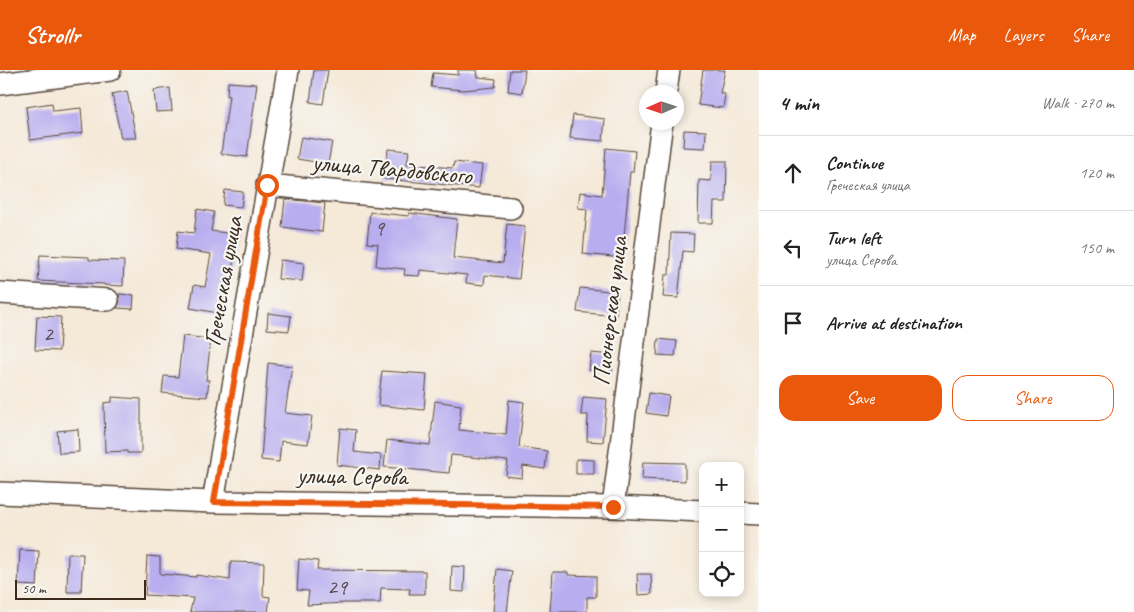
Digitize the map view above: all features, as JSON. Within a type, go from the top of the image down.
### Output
[{"type":"street","points":[[0,84],[110,70]]},
{"type":"street","name":"Греческая улица","points":[[214,502],[288,70]]},
{"type":"street","points":[[667,85],[669,70]]},
{"type":"street","name":"Пионерская улица","points":[[613,507],[661,130]]},
{"type":"street","name":"улица Твардовского","points":[[267,185],[511,208]]},
{"type":"street","points":[[0,293],[108,300]]},
{"type":"street","name":"улица Серова","points":[[0,493],[214,502],[613,507],[699,511]]},
{"type":"street","points":[[744,513],[759,514]]},
{"type":"building","points":[[314,70],[328,70],[323,104],[310,102]]},
{"type":"building","points":[[458,70],[477,70],[478,77],[496,79],[495,87],[463,90],[431,87],[433,73],[458,75]]},
{"type":"building","points":[[510,70],[525,70],[522,93],[508,91]]},
{"type":"building","points":[[703,70],[725,70],[720,93],[725,94],[723,108],[698,105]]},
{"type":"building","points":[[228,82],[257,84],[247,157],[221,154],[229,96],[227,96]]},
{"type":"building","points":[[170,88],[172,111],[156,112],[154,90]]},
{"type":"building","points":[[127,91],[136,138],[121,138],[112,94]]},
{"type":"building","points":[[52,103],[53,111],[81,108],[83,133],[30,140],[26,107]]},
{"type":"building","points":[[573,115],[605,119],[603,141],[570,138]]},
{"type":"building","points":[[684,130],[706,131],[705,148],[683,147]]},
{"type":"building","points":[[301,137],[332,142],[328,164],[297,159]]},
{"type":"building","points":[[606,148],[635,151],[633,172],[630,172],[622,258],[583,254],[587,209],[578,208],[580,192],[602,195]]},
{"type":"building","points":[[388,149],[409,151],[407,164],[453,168],[454,162],[482,165],[479,188],[385,179]]},
{"type":"building","points":[[712,161],[727,161],[726,202],[714,202],[713,223],[698,223],[699,180],[711,181]]},
{"type":"building","points":[[225,190],[243,192],[241,207],[223,205]]},
{"type":"building","points":[[285,199],[325,203],[322,232],[282,227]]},
{"type":"building","points":[[197,209],[214,212],[211,231],[235,234],[232,258],[234,259],[230,278],[225,277],[218,313],[190,308],[194,285],[205,287],[211,254],[176,249],[178,231],[194,233]]},
{"type":"building","points":[[370,212],[409,216],[409,213],[457,219],[453,258],[503,263],[507,224],[525,226],[519,279],[485,275],[484,285],[466,283],[467,275],[420,270],[419,276],[404,275],[405,269],[376,266],[378,244],[367,243]]},
{"type":"building","points":[[671,233],[694,234],[693,252],[683,251],[678,298],[663,297],[665,275],[669,275]]},
{"type":"building","points":[[40,255],[124,261],[123,286],[38,281]]},
{"type":"building","points":[[280,260],[304,263],[302,281],[278,279]]},
{"type":"building","points":[[580,288],[618,292],[616,316],[577,312]]},
{"type":"building","points":[[119,294],[134,295],[133,309],[117,308],[120,301]]},
{"type":"building","points":[[268,313],[291,316],[289,331],[267,329]]},
{"type":"building","points":[[37,316],[61,317],[59,351],[35,350]]},
{"type":"building","points":[[183,336],[211,339],[206,380],[209,380],[207,397],[162,393],[164,376],[178,377]]},
{"type":"building","points":[[658,339],[677,341],[675,356],[657,355]]},
{"type":"building","points":[[591,353],[613,355],[612,372],[589,370]]},
{"type":"building","points":[[268,363],[292,366],[285,413],[312,416],[308,444],[281,441],[279,462],[261,460]]},
{"type":"building","points":[[382,371],[427,374],[424,410],[378,405]]},
{"type":"building","points":[[649,393],[669,396],[666,416],[646,413]]},
{"type":"building","points":[[112,397],[141,399],[141,453],[127,453],[127,451],[105,452],[104,403],[112,402]]},
{"type":"building","points":[[583,397],[607,399],[603,442],[587,441],[588,415],[581,415]]},
{"type":"building","points":[[509,400],[524,402],[519,447],[547,451],[545,469],[523,466],[522,478],[506,476],[508,461],[451,455],[449,473],[384,467],[387,440],[430,445],[435,401],[461,405],[459,430],[506,435]]},
{"type":"building","points":[[340,428],[356,430],[354,452],[381,455],[380,470],[337,465]]},
{"type":"building","points":[[78,429],[79,452],[59,453],[57,431]]},
{"type":"building","points":[[576,459],[594,460],[594,474],[576,474]]},
{"type":"building","points":[[643,462],[685,463],[685,481],[642,479]]},
{"type":"building","points":[[20,550],[39,551],[37,586],[18,585]]},
{"type":"building","points":[[68,554],[83,554],[81,592],[67,592]]},
{"type":"building","points":[[147,556],[160,557],[160,574],[196,577],[196,575],[230,580],[231,562],[264,563],[263,596],[270,597],[268,612],[190,612],[193,598],[145,595]]},
{"type":"building","points":[[299,559],[318,561],[317,570],[425,571],[425,594],[409,594],[410,589],[381,588],[380,603],[307,605],[309,591],[297,590]]},
{"type":"building","points":[[452,566],[465,567],[464,592],[451,591]]},
{"type":"building","points":[[497,569],[512,571],[507,612],[493,612]]},
{"type":"building","points":[[553,572],[568,572],[568,575],[596,576],[596,597],[587,597],[587,612],[550,612]]},
{"type":"building","points":[[637,574],[651,574],[652,594],[638,595]]},
{"type":"route","points":[[267,185],[214,502],[613,507]]}]
